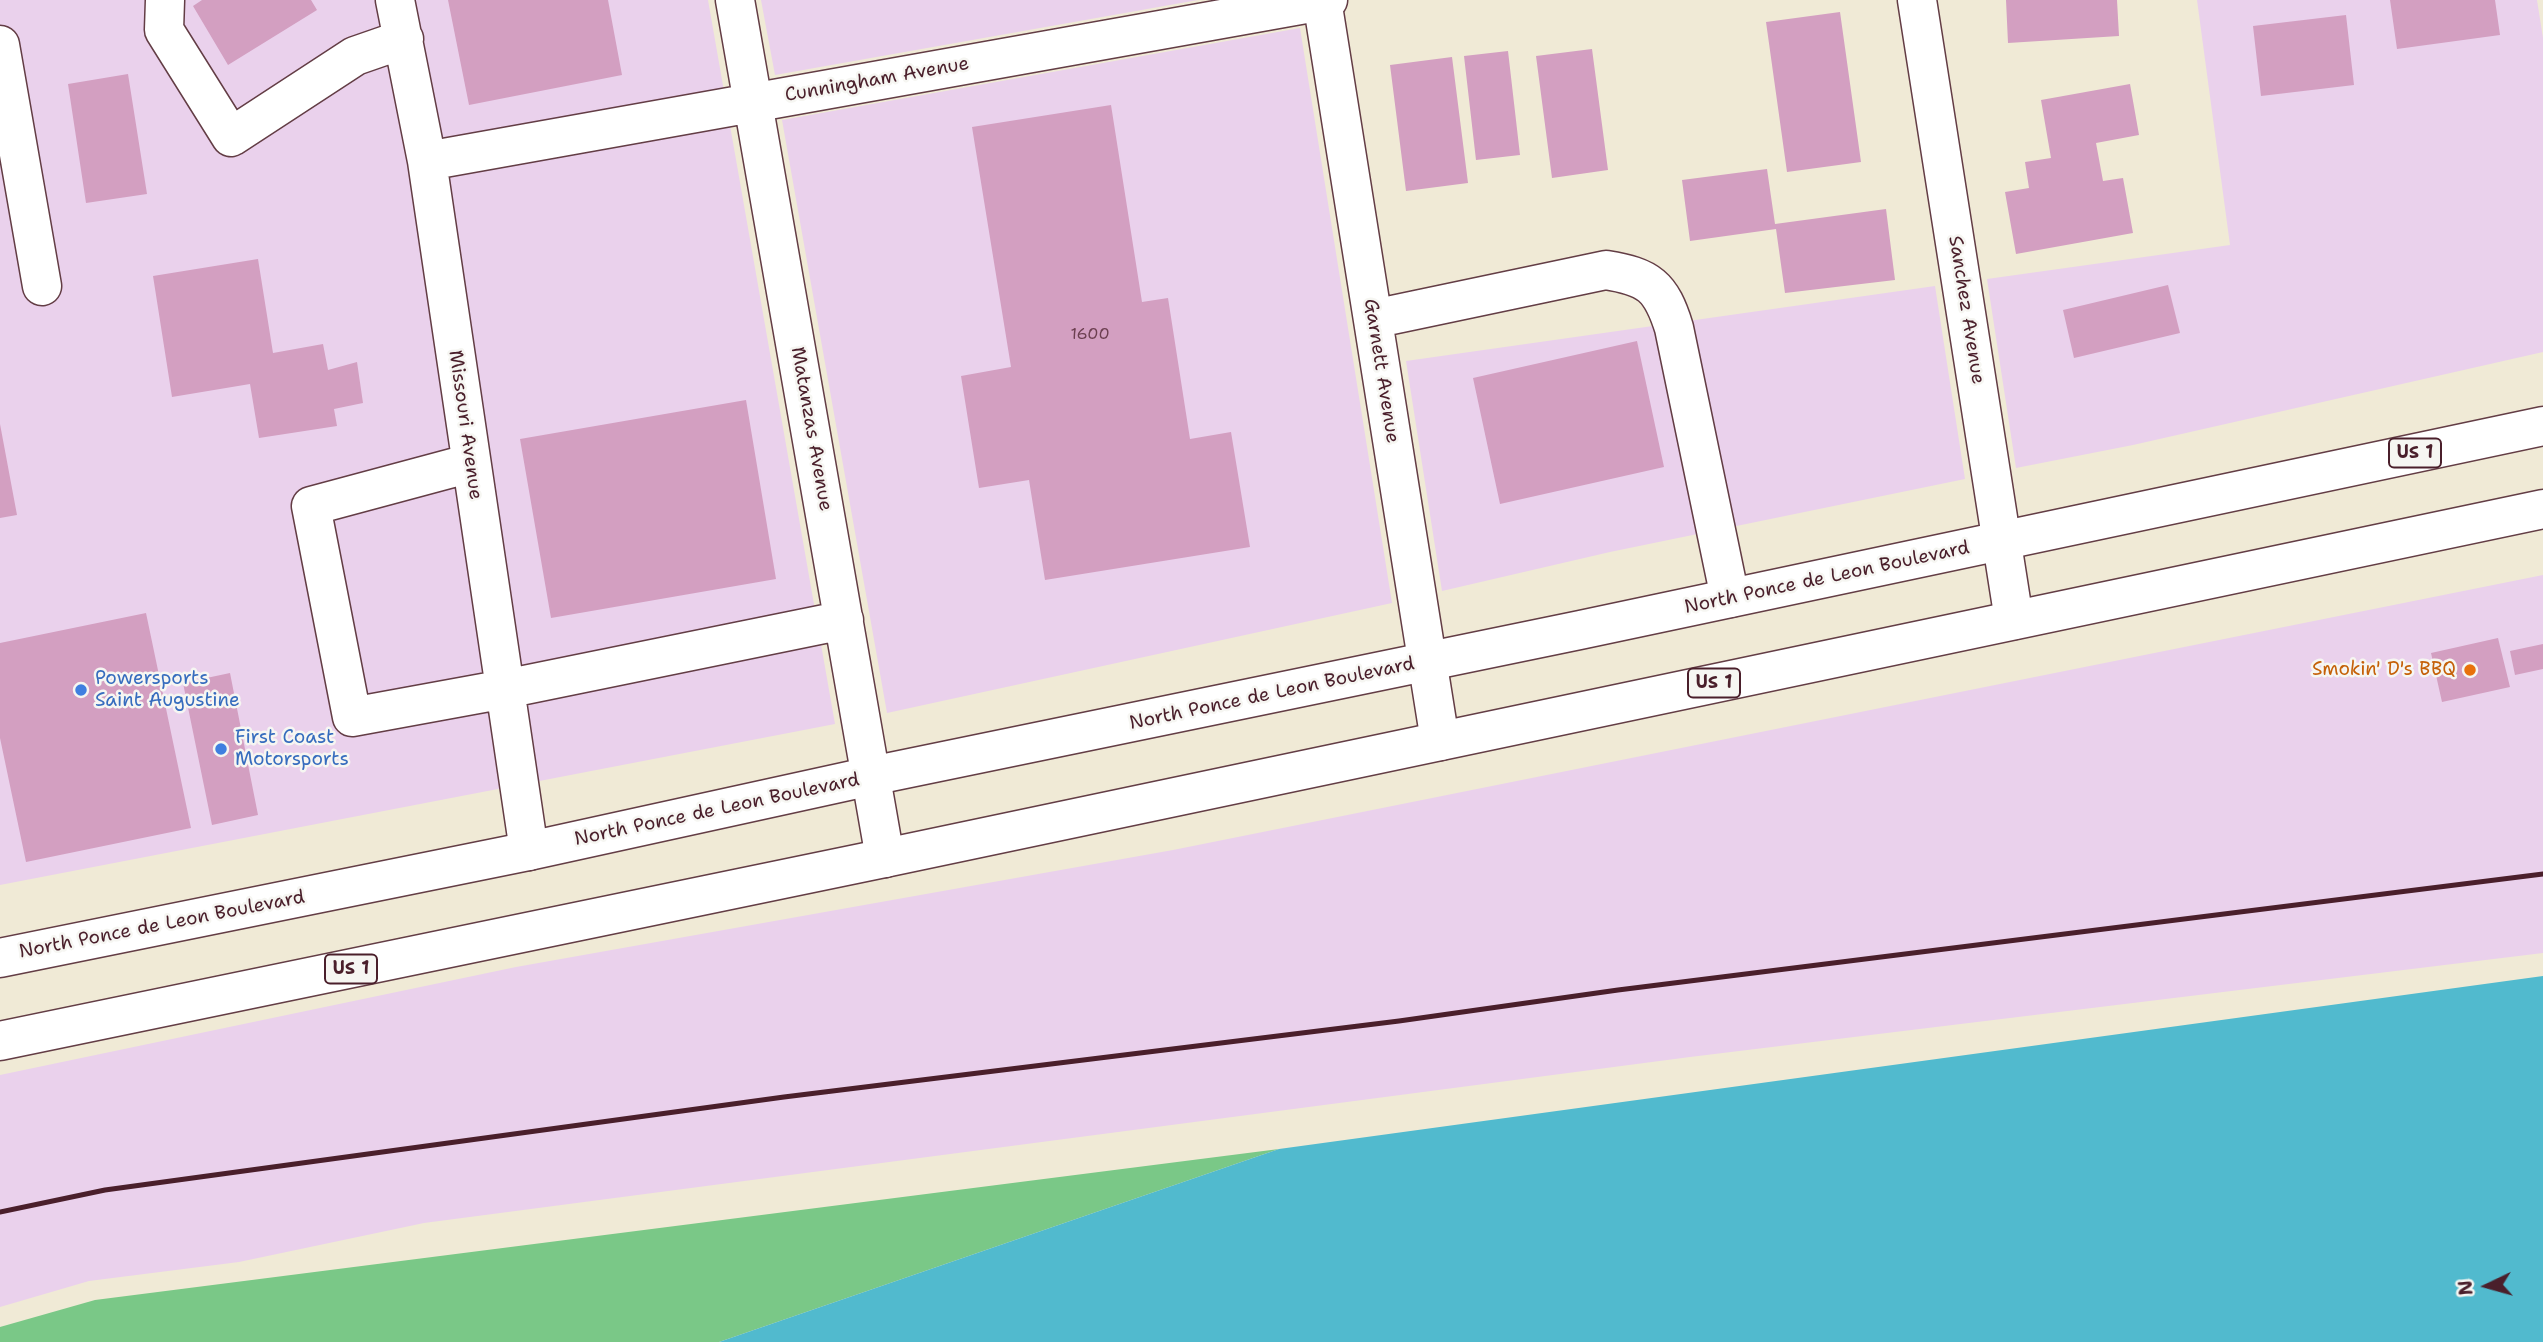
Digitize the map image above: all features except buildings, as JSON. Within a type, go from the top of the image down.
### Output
[{"type":"main road","points":[[165,0],[164,30],[231,137],[355,56],[404,39]]},
{"type":"main road","name":"Missouri Avenue","points":[[395,0],[426,161],[529,850]]},
{"type":"main road","name":"Matanzas Avenue","points":[[735,0],[885,859]]},
{"type":"main road","name":"Garnett Avenue","points":[[1322,0],[1440,741]]},
{"type":"main road","name":"Cunningham Avenue","points":[[426,161],[1328,0]]},
{"type":"main road","name":"Sanchez Avenue","points":[[1917,0],[2014,620]]},
{"type":"main road","points":[[0,45],[42,286]]},
{"type":"main road","points":[[1373,319],[1606,270],[1633,274],[1652,286],[1665,302],[1674,328],[1730,598]]},
{"type":"main road","name":"North Ponce de Leon Boulevard","points":[[0,958],[529,850],[2543,426]]},
{"type":"main road","points":[[471,463],[312,506],[352,717],[505,689],[844,620]]},
{"type":"main road","name":"US 1","points":[[0,1041],[885,859],[2543,509]]},
{"type":"shaded area","points":[[0,0],[708,0],[835,724],[0,885]]},
{"type":"shaded area","points":[[761,0],[1198,0],[775,75]]},
{"type":"shaded area","points":[[2197,0],[2537,0],[2543,38],[2543,352],[2133,445],[2016,468],[1987,279],[2230,245]]},
{"type":"shaded area","points":[[1300,28],[1392,603],[887,713],[782,120]]},
{"type":"shaded area","points":[[1935,286],[1965,479],[1610,552],[1442,591],[1406,361]]},
{"type":"shaded area","points":[[2543,575],[2543,953],[1690,1057],[424,1223],[239,1262],[89,1281],[0,1307],[0,1075],[516,967],[1173,850]]},
{"type":"green space","points":[[1279,1149],[719,1342],[0,1342],[0,1327],[95,1300]]},
{"type":"water","points":[[2543,976],[2543,1342],[719,1342],[1279,1149]]},
{"type":"railway","points":[[0,1212],[105,1190],[784,1097],[2543,874]]},
{"type":"place","name":"Smokin' D's BBQ","points":[[2470,670]]},
{"type":"place","name":"Powersports Saint Augustine","points":[[81,690]]},
{"type":"place","name":"First Coast Motorsports","points":[[221,749]]}]
